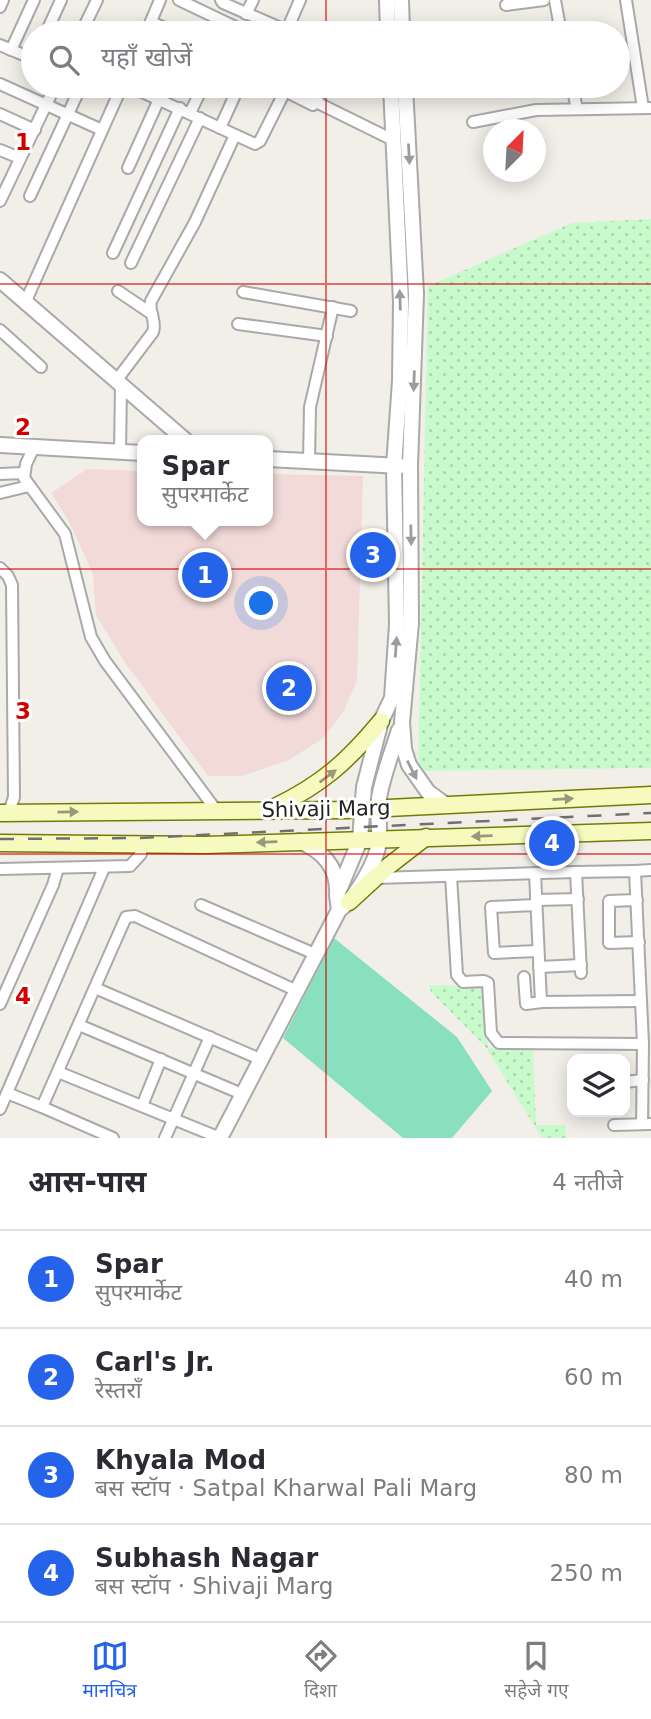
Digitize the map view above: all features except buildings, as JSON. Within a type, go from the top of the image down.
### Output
[{"type":"main road","points":[[269,810],[303,793],[331,774],[382,721]]},
{"type":"main road","name":"Shivaji Marg","points":[[4,813],[370,809],[651,795]]},
{"type":"main road","name":"Shivaji Marg","points":[[0,843],[140,846],[651,831]]},
{"type":"main road","points":[[342,903],[426,837]]},
{"type":"street","points":[[0,7],[3,0]]},
{"type":"street","points":[[21,21],[34,0]]},
{"type":"street","points":[[51,21],[61,0]]},
{"type":"street","points":[[87,21],[97,0]]},
{"type":"street","points":[[151,21],[160,0]]},
{"type":"street","points":[[179,0],[223,21]]},
{"type":"street","points":[[220,0],[263,21]]},
{"type":"street","points":[[247,14],[253,0]]},
{"type":"street","points":[[293,21],[300,0]]},
{"type":"street","points":[[387,0],[388,21]]},
{"type":"street","points":[[401,0],[402,21]]},
{"type":"street","points":[[506,5],[544,0]]},
{"type":"street","points":[[555,0],[559,21]]},
{"type":"street","points":[[625,0],[629,21]]},
{"type":"street","points":[[5,48],[21,22]]},
{"type":"street","points":[[472,122],[536,110],[647,108],[630,25]]},
{"type":"street","points":[[0,84],[21,94]]},
{"type":"street","points":[[30,98],[102,130]]},
{"type":"street","points":[[0,201],[49,98]]},
{"type":"street","points":[[30,196],[75,98]]},
{"type":"street","points":[[25,303],[117,98]]},
{"type":"street","points":[[113,253],[197,98]]},
{"type":"street","points":[[219,128],[233,98]]},
{"type":"street","points":[[128,168],[159,99],[258,144],[276,98]]},
{"type":"street","points":[[299,98],[311,104],[316,102],[393,140]]},
{"type":"street","points":[[316,102],[318,98]]},
{"type":"street","points":[[58,1072],[220,1138],[342,903],[377,855],[379,839],[364,787],[382,721],[392,698],[397,624],[394,466],[400,381],[401,302],[391,98]]},
{"type":"street","points":[[406,98],[416,295],[410,466],[411,623],[402,722],[404,749],[409,765],[428,792],[446,804]]},
{"type":"street","points":[[575,98],[577,109]]},
{"type":"street","points":[[131,263],[190,113]]},
{"type":"street","points":[[0,114],[35,130]]},
{"type":"street","points":[[120,452],[118,383],[151,336],[156,324],[151,301],[195,222],[235,135]]},
{"type":"street","points":[[0,149],[20,158]]},
{"type":"street","points":[[0,280],[179,435]]},
{"type":"street","points":[[118,291],[152,314]]},
{"type":"street","points":[[243,292],[351,310]]},
{"type":"street","points":[[309,461],[310,407],[333,307]]},
{"type":"street","points":[[237,324],[327,337]]},
{"type":"street","points":[[0,330],[41,367]]},
{"type":"street","points":[[0,445],[137,453]]},
{"type":"street","points":[[34,447],[23,473],[29,486],[62,528],[68,542],[87,622],[98,650],[216,810]]},
{"type":"street","points":[[273,459],[410,466]]},
{"type":"street","points":[[0,474],[23,473]]},
{"type":"street","points":[[0,493],[29,486]]},
{"type":"street","points":[[0,568],[12,585],[14,797],[4,813]]},
{"type":"street","points":[[0,689],[13,689]]},
{"type":"street","points":[[342,903],[370,809],[381,789],[402,722]]},
{"type":"street","points":[[299,841],[310,845],[328,861],[342,903]]},
{"type":"street","points":[[0,869],[130,866],[141,854],[140,846]]},
{"type":"street","points":[[0,1004],[58,868]]},
{"type":"street","points":[[0,1109],[104,868]]},
{"type":"street","points":[[375,878],[651,870]]},
{"type":"street","points":[[614,1125],[646,1124],[643,1080],[647,1059],[643,1044],[646,1017],[635,871]]},
{"type":"street","points":[[539,967],[581,970],[576,872]]},
{"type":"street","points":[[535,873],[542,1002]]},
{"type":"street","points":[[451,876],[457,975],[463,982],[484,981],[488,984],[491,1033],[494,1039],[499,1043],[643,1044]]},
{"type":"street","points":[[538,951],[494,953],[491,907],[578,899]]},
{"type":"street","points":[[637,900],[610,901],[609,943],[639,943]]},
{"type":"street","points":[[201,905],[315,954]]},
{"type":"street","points":[[41,1107],[124,920],[131,916],[296,990]]},
{"type":"street","points":[[524,977],[526,1004],[644,996]]},
{"type":"street","points":[[95,988],[261,1059]]},
{"type":"street","points":[[79,1025],[242,1094]]},
{"type":"street","points":[[164,1138],[210,1037]]},
{"type":"street","points":[[142,1106],[162,1059]]},
{"type":"street","points":[[630,1081],[643,1080]]},
{"type":"street","points":[[7,1093],[113,1138]]},
{"type":"shaded area","points":[[87,469],[137,471],[137,526],[273,526],[273,474],[363,476],[357,681],[342,714],[322,739],[289,760],[242,776],[208,776],[124,661],[96,615],[93,574],[68,520],[51,493]]},
{"type":"green space","points":[[651,219],[651,768],[418,771],[428,286],[572,223]]},
{"type":"green space","points":[[334,938],[457,1037],[492,1091],[452,1138],[403,1138],[283,1038]]},
{"type":"green space","points":[[429,985],[482,987],[488,1048],[533,1049],[536,1125],[565,1125],[566,1138],[542,1138],[485,1046],[431,992]]},
{"type":"railway","points":[[0,839],[140,838],[651,813]]},
{"type":"place","name":"Khyala Mod","points":[[373,555]]},
{"type":"place","name":"Spar","points":[[205,575]]},
{"type":"place","name":"Carl's Jr.","points":[[289,688]]},
{"type":"place","name":"Subhash Nagar","points":[[552,843]]}]
